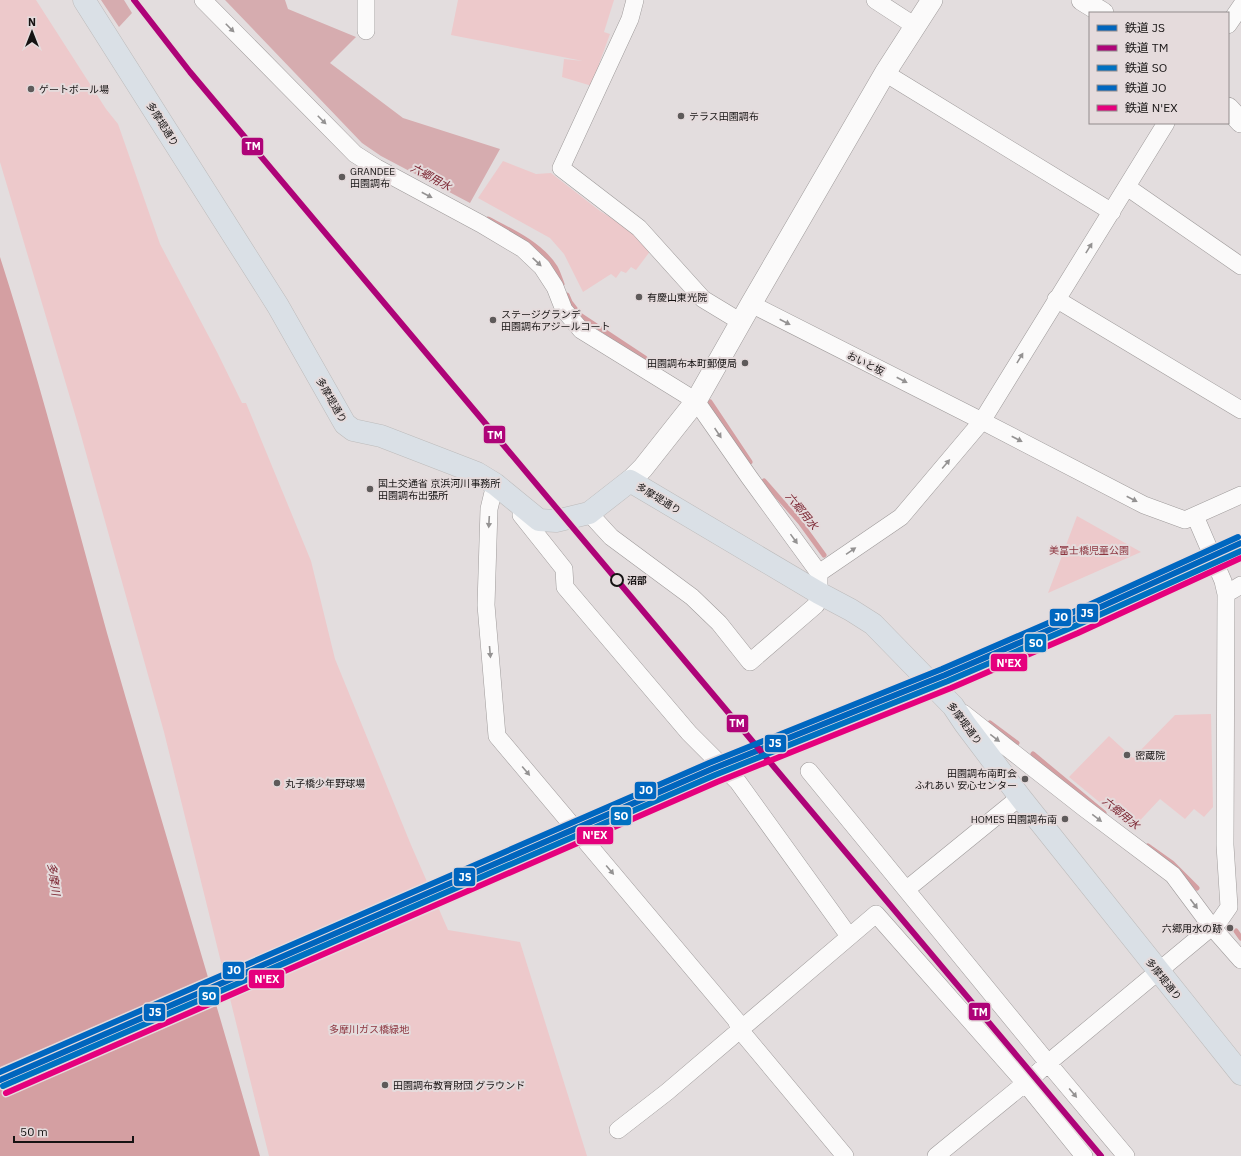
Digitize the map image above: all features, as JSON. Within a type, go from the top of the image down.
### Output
[{"type":"main road","name":"多摩堤通り","points":[[84,0],[278,306],[345,424],[353,430],[381,436],[477,473],[495,484],[539,520],[556,521],[589,513],[630,481],[819,583],[851,610],[873,624],[953,706],[1020,798],[1241,1074]]},
{"type":"street","points":[[203,0],[356,154],[377,168],[481,224],[523,249],[542,267],[555,287],[564,310],[581,330],[696,401],[819,583],[816,605],[750,662],[719,623],[692,597],[612,537],[589,513]]},
{"type":"street","points":[[366,0],[366,31]]},
{"type":"street","name":"おいと坂","points":[[635,0],[630,19],[561,168],[639,228],[703,299],[746,313],[982,421],[1144,505],[1185,520],[1196,520]]},
{"type":"street","points":[[875,0],[915,26]]},
{"type":"street","points":[[630,481],[643,468],[696,401],[885,73],[932,0]]},
{"type":"street","points":[[1082,0],[1101,12]]},
{"type":"street","points":[[1229,24],[1241,6]]},
{"type":"street","points":[[885,73],[1112,212]]},
{"type":"street","points":[[1229,109],[1241,122]]},
{"type":"street","points":[[819,583],[901,517],[982,421],[1165,124]]},
{"type":"street","points":[[1127,187],[1241,266]]},
{"type":"street","points":[[1056,299],[1241,410]]},
{"type":"street","points":[[495,484],[489,509],[486,606],[497,736],[736,1020],[740,1030],[845,1156]]},
{"type":"street","points":[[936,1156],[1220,920],[1229,907],[1233,843],[1225,587],[1196,520],[1241,495]]},
{"type":"street","points":[[522,506],[521,515],[564,569],[565,587],[689,733],[738,782],[849,936]]},
{"type":"street","points":[[1225,587],[1241,586]]},
{"type":"street","points":[[953,706],[1173,876],[1211,926],[1241,960]]},
{"type":"street","points":[[809,771],[1126,1156]]},
{"type":"street","points":[[907,889],[1020,798]]},
{"type":"street","points":[[618,1130],[667,1092],[876,914],[1025,1083],[1084,1156]]},
{"type":"green space","name":"多摩川ガス橋緑地","points":[[0,0],[36,0],[106,109],[118,124],[160,244],[242,403],[246,403],[311,561],[335,659],[411,845],[448,930],[520,942],[587,1156],[269,1156],[164,732],[77,421],[0,162]]},
{"type":"green space","points":[[458,0],[614,0],[604,32],[610,34],[599,64],[602,64],[592,86],[562,77],[564,59],[583,61],[451,35]]},
{"type":"green space","points":[[503,161],[536,174],[551,173],[600,211],[631,230],[651,250],[636,270],[631,267],[626,273],[621,271],[616,278],[611,274],[583,292],[564,254],[550,238],[478,198]]},
{"type":"green space","name":"美富士橋児童公園","points":[[1077,516],[1141,552],[1048,593]]},
{"type":"green space","points":[[1211,714],[1213,807],[1204,817],[1194,809],[1185,819],[1160,799],[1132,829],[1069,777],[1109,736],[1133,758],[1175,715]]},
{"type":"shaded area","points":[[101,0],[124,0],[132,13],[119,27]]},
{"type":"shaded area","points":[[225,0],[285,0],[288,9],[356,37],[330,63],[403,118],[500,149],[470,203],[381,156],[362,143]]},
{"type":"water","name":"多摩川","points":[[0,257],[42,397],[107,633],[260,1156],[0,1156]]},
{"type":"waterway","name":"六郷用水","points":[[488,219],[506,228],[541,251],[555,267],[562,284]]},
{"type":"waterway","name":"六郷用水","points":[[567,295],[570,302],[580,315],[645,358]]},
{"type":"waterway","name":"六郷用水","points":[[710,402],[750,462]]},
{"type":"waterway","name":"六郷用水","points":[[764,481],[800,522],[824,555]]},
{"type":"waterway","points":[[990,723],[1017,743]]},
{"type":"waterway","name":"六郷用水","points":[[1033,754],[1104,813]]},
{"type":"waterway","name":"六郷用水","points":[[1148,846],[1172,863],[1197,888]]},
{"type":"waterway","points":[[1236,931],[1241,938]]},
{"type":"rail line","name":"TM","points":[[134,0],[190,72],[1101,1156]]},
{"type":"rail line","name":"JO","points":[[0,1072],[709,763],[942,669],[1069,614],[1238,537]]},
{"type":"rail line","name":"JS","points":[[0,1080],[712,769],[945,675],[1072,620],[1241,543]]},
{"type":"rail line","name":"SO","points":[[3,1086],[715,775],[948,681],[1075,626],[1241,551]]},
{"type":"rail line","name":"N'EX","points":[[6,1093],[717,782],[951,688],[1078,633],[1241,558]]},
{"type":"place","name":"ゲートボール場","points":[[31,89]]},
{"type":"place","name":"テラス田園調布","points":[[681,116]]},
{"type":"place","name":"GRANDEE 田園調布","points":[[342,177]]},
{"type":"place","name":"有慶山東光院","points":[[639,297]]},
{"type":"place","name":"ステージグランデ 田園調布アジールコート","points":[[493,320]]},
{"type":"place","name":"田園調布本町郵便局","points":[[745,363]]},
{"type":"place","name":"国土交通省 京浜河川事務所 田園調布出張所","points":[[370,489]]},
{"type":"place","name":"沼部","points":[[617,580]]},
{"type":"place","name":"密蔵院","points":[[1127,755]]},
{"type":"place","name":"田園調布南町会 ふれあい 安心センター","points":[[1025,779]]},
{"type":"place","name":"丸子橋少年野球場","points":[[277,783]]},
{"type":"place","name":"HOMES 田園調布南","points":[[1065,819]]},
{"type":"place","name":"六郷用水の跡","points":[[1230,928]]},
{"type":"place","name":"田園調布教育財団 グラウンド","points":[[385,1085]]}]
